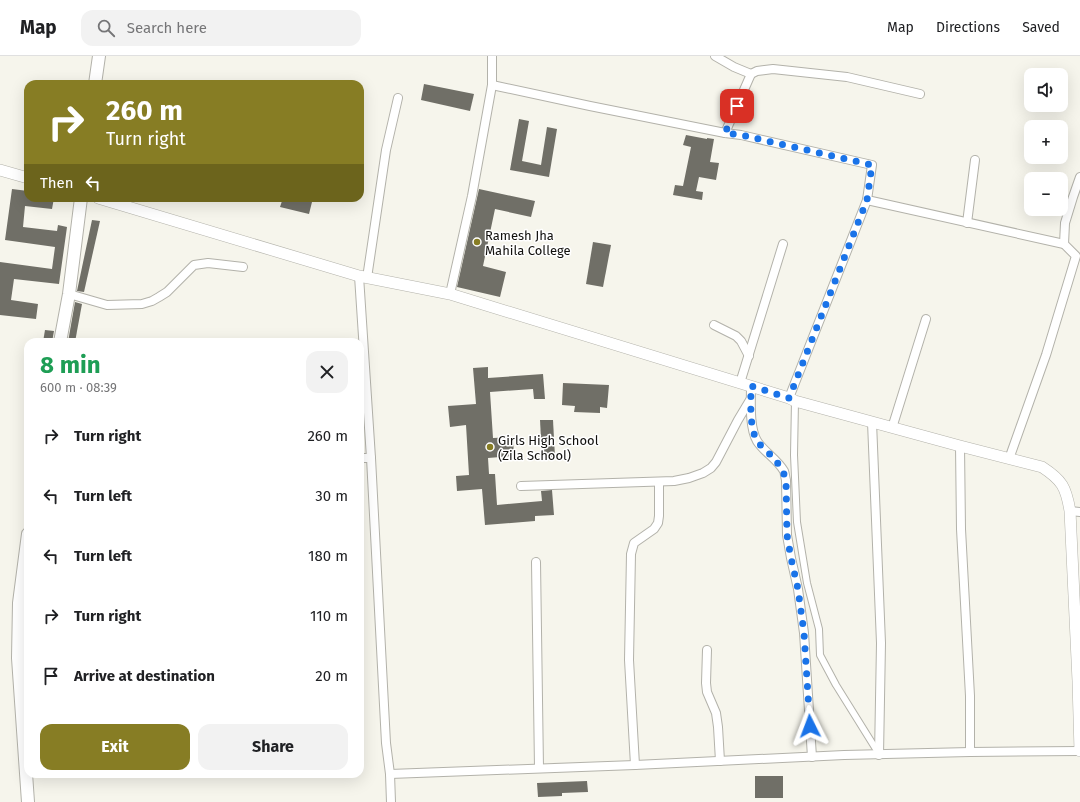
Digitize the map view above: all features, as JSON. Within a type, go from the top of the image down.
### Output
[{"type":"main road","points":[[95,80],[98,56]]},
{"type":"main road","points":[[61,338],[69,294],[80,202]]},
{"type":"main road","points":[[24,565],[19,604],[18,658],[23,674],[24,700]]},
{"type":"main road","points":[[27,778],[28,802]]},
{"type":"street","points":[[450,294],[472,196],[492,85],[492,56]]},
{"type":"street","points":[[715,56],[734,67],[751,74]]},
{"type":"street","points":[[725,133],[751,74],[757,71],[773,70],[847,77],[920,94]]},
{"type":"street","points":[[492,85],[590,106],[741,135],[872,165],[867,200],[792,399],[797,522],[807,583],[819,628],[820,656],[879,755]]},
{"type":"street","points":[[363,338],[363,277],[386,150],[398,98]]},
{"type":"street","points":[[967,223],[975,160]]},
{"type":"street","points":[[0,170],[24,177]]},
{"type":"street","points":[[1064,244],[1065,223],[1080,177]]},
{"type":"street","points":[[867,200],[1064,244],[1078,257],[1046,355],[1009,459]]},
{"type":"street","points":[[111,202],[363,277],[450,294],[792,399],[892,428],[1042,467],[1062,484],[1075,511],[1080,751],[970,752],[812,757],[390,774]]},
{"type":"street","points":[[783,244],[749,356],[746,384],[751,399],[751,415],[756,437],[784,471],[786,480],[787,535],[798,589],[804,633],[812,757]]},
{"type":"street","points":[[69,294],[107,305],[142,304],[152,301],[166,292],[194,265],[208,263],[243,267]]},
{"type":"street","points":[[892,428],[926,319]]},
{"type":"street","points":[[714,325],[736,336],[741,341],[749,356]]},
{"type":"street","points":[[521,486],[659,482],[689,478],[703,473],[711,468],[722,453],[738,420],[751,399]]},
{"type":"street","points":[[364,407],[371,458],[386,743],[390,774],[391,802]]},
{"type":"street","points":[[872,422],[881,643],[879,755]]},
{"type":"street","points":[[960,446],[961,528],[970,696],[970,752]]},
{"type":"street","points":[[364,458],[371,458]]},
{"type":"street","points":[[635,765],[629,660],[631,554],[634,543],[654,529],[658,523],[659,482]]},
{"type":"street","points":[[536,562],[539,768]]},
{"type":"street","points":[[707,650],[707,692],[714,708],[718,727],[720,761]]},
{"type":"building","points":[[424,84],[474,94],[470,111],[421,100]]},
{"type":"building","points":[[519,119],[529,121],[522,161],[541,165],[547,127],[557,129],[549,177],[510,170]]},
{"type":"building","points":[[686,135],[714,139],[710,162],[719,163],[716,180],[699,177],[696,191],[703,192],[702,200],[673,195],[675,185],[683,186],[691,147],[683,145]]},
{"type":"building","points":[[12,189],[24,190],[24,202],[53,202],[52,209],[25,206],[23,227],[57,231],[58,225],[67,227],[59,284],[14,279],[11,300],[38,304],[36,319],[0,315],[0,262],[52,269],[55,247],[5,240]]},
{"type":"building","name":"Ramesh Jha Mahila College","points":[[479,189],[535,201],[531,217],[495,209],[483,266],[506,272],[500,297],[457,287]]},
{"type":"building","points":[[282,202],[312,202],[309,214],[280,207]]},
{"type":"building","points":[[92,220],[100,221],[84,292],[77,291]]},
{"type":"building","points":[[593,242],[611,245],[603,287],[586,284]]},
{"type":"building","points":[[75,302],[82,304],[76,338],[69,338]]},
{"type":"building","points":[[45,330],[54,331],[53,338],[44,338]]},
{"type":"building","name":"Girls High School (Zila School)","points":[[488,367],[488,378],[543,374],[545,399],[534,399],[533,389],[490,392],[493,438],[513,437],[514,456],[488,458],[489,474],[495,474],[497,505],[542,501],[541,491],[552,490],[554,515],[535,516],[535,521],[485,525],[482,489],[457,491],[456,476],[469,475],[466,425],[450,427],[448,406],[476,404],[473,368]]},
{"type":"building","points":[[563,383],[609,385],[607,408],[600,407],[600,413],[574,412],[575,406],[562,405]]},
{"type":"building","points":[[540,420],[553,420],[555,457],[542,458]]},
{"type":"building","points":[[755,776],[783,776],[783,798],[755,798]]},
{"type":"building","points":[[587,781],[588,792],[562,793],[562,796],[538,797],[537,783]]},
{"type":"place","name":"Ramesh Jha Mahila College","points":[[477,242]]},
{"type":"place","name":"Girls High School (Zila School)","points":[[490,447]]},
{"type":"route","points":[[737,106],[725,133],[741,135],[872,165],[867,200],[789,398],[751,386],[751,415],[754,434],[758,441],[784,471],[786,480],[787,535],[798,589],[804,633],[810,726]]}]
